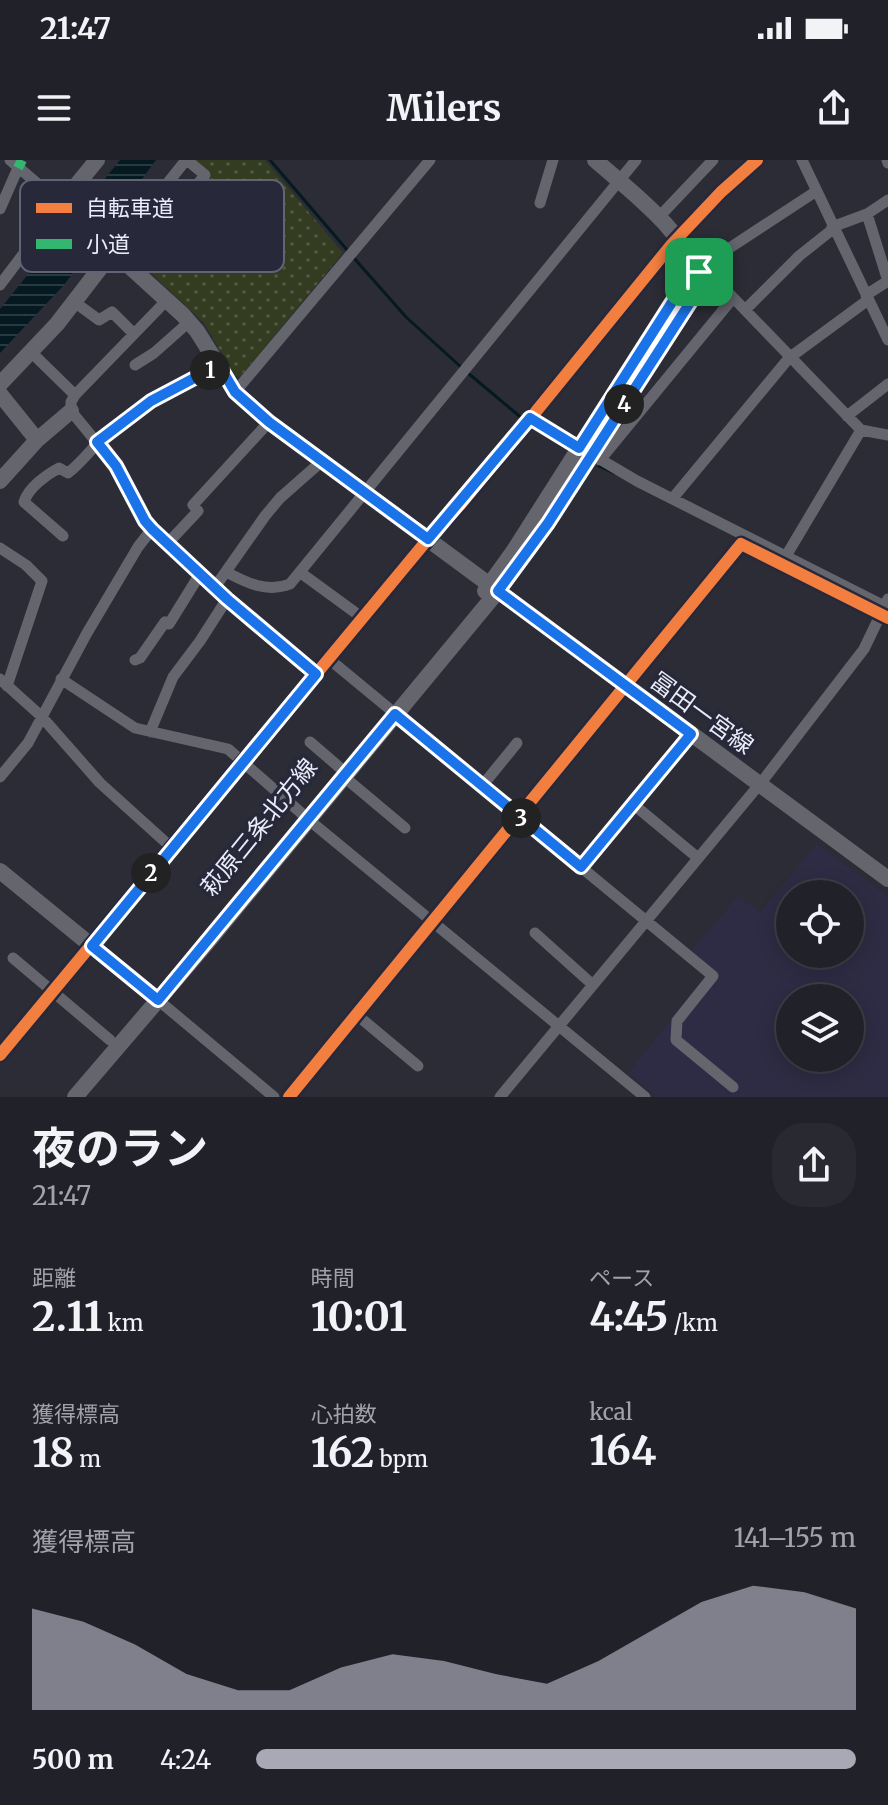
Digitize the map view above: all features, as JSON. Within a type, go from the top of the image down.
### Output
[{"type":"main road","points":[[81,180],[97,160]]},
{"type":"main road","points":[[595,160],[659,217],[685,247],[697,269]]},
{"type":"main road","name":"萩原三条北方線","points":[[75,1097],[154,997],[548,523],[702,284],[697,269]]},
{"type":"main road","points":[[0,384],[31,352],[96,272]]},
{"type":"main road","name":"冨田一宮線","points":[[137,272],[189,322],[235,392],[269,422],[888,878]]},
{"type":"main road","points":[[0,394],[37,440]]},
{"type":"main road","points":[[0,481],[73,403]]},
{"type":"main road","points":[[0,871],[154,997]]},
{"type":"main road","name":"萩原三条北方線","points":[[61,1097],[110,1040],[154,997]]},
{"type":"street","points":[[171,180],[187,160],[205,175],[201,180]]},
{"type":"street","points":[[235,392],[430,160]]},
{"type":"street","points":[[540,203],[553,160]]},
{"type":"street","points":[[226,572],[245,582],[267,588],[281,588],[301,573],[636,160]]},
{"type":"street","points":[[659,217],[713,160]]},
{"type":"street","points":[[0,1055],[676,239],[736,176],[757,160]]},
{"type":"street","points":[[802,160],[888,340]]},
{"type":"street","points":[[0,209],[14,164],[33,180]]},
{"type":"street","points":[[815,192],[697,269],[720,284],[861,430],[888,435]]},
{"type":"street","points":[[745,310],[799,256],[833,228],[867,214],[888,200]]},
{"type":"street","points":[[673,498],[789,358],[888,281],[867,214]]},
{"type":"street","points":[[0,285],[20,258]]},
{"type":"street","points":[[590,455],[733,298]]},
{"type":"street","points":[[73,301],[99,320],[114,313],[133,333]]},
{"type":"street","points":[[73,403],[133,333],[166,301]]},
{"type":"street","points":[[135,365],[154,353],[189,322]]},
{"type":"street","points":[[31,352],[73,403],[116,466],[152,529],[227,599],[316,674]]},
{"type":"street","points":[[63,536],[23,499],[49,473],[59,468],[68,473],[97,442],[151,401],[219,365]]},
{"type":"street","points":[[847,416],[888,384]]},
{"type":"street","points":[[528,421],[885,610]]},
{"type":"street","points":[[168,543],[198,511],[193,505],[269,422]]},
{"type":"street","points":[[786,556],[861,430]]},
{"type":"street","points":[[215,587],[280,498],[322,461]]},
{"type":"street","points":[[0,777],[28,743],[61,679],[138,547],[152,529]]},
{"type":"street","points":[[289,1097],[741,544],[885,610]]},
{"type":"street","points":[[0,548],[26,565],[42,581],[3,682],[41,716],[100,783],[172,848]]},
{"type":"street","points":[[301,573],[364,619]]},
{"type":"street","points":[[135,660],[140,658],[165,622],[169,624],[200,574]]},
{"type":"street","points":[[150,732],[173,677],[227,599]]},
{"type":"street","points":[[500,1097],[760,785],[864,649],[885,610]]},
{"type":"street","points":[[329,659],[713,976],[677,1021],[676,1040],[733,1087]]},
{"type":"street","points":[[61,679],[135,728],[228,749],[645,1097]]},
{"type":"street","points":[[581,867],[691,734]]},
{"type":"street","points":[[310,742],[405,828]]},
{"type":"street","points":[[482,786],[517,743]]},
{"type":"street","points":[[633,804],[698,858]]},
{"type":"street","points":[[535,933],[593,985]]},
{"type":"street","points":[[13,958],[110,1040]]},
{"type":"street","points":[[154,997],[274,1097]]},
{"type":"street","points":[[357,1015],[418,1066]]},
{"type":"shaded area","points":[[817,844],[888,897],[888,1097],[657,1097],[628,1073],[705,977],[684,960],[738,896],[760,912],[776,893],[776,968],[864,968],[864,880],[787,880]]},
{"type":"green space","points":[[193,160],[265,160],[282,180],[205,180],[208,176]]},
{"type":"green space","points":[[284,183],[343,253],[240,377],[235,376],[204,323],[150,272],[284,272]]},
{"type":"water","points":[[120,160],[156,160],[141,180],[104,180]]},
{"type":"water","points":[[30,272],[74,272],[0,353],[0,309]]},
{"type":"waterway","points":[[270,160],[348,251]]},
{"type":"waterway","points":[[353,257],[406,317],[462,368]]},
{"type":"waterway","points":[[468,373],[524,420]]},
{"type":"waterway","points":[[530,424],[563,446]]},
{"type":"waterway","points":[[599,466],[614,473]]},
{"type":"marked path","points":[[18,168],[22,160]]},
{"type":"cycle path","points":[[0,1055],[428,539],[460,505],[672,244],[721,192],[757,160]]},
{"type":"cycle path","points":[[289,1097],[741,544],[888,618]]},
{"type":"route","points":[[699,272],[702,284],[548,523],[498,591],[691,734],[581,867],[395,714],[158,1000],[92,946],[316,674],[227,599],[152,529],[116,466],[97,442],[114,426],[170,389],[219,365],[235,392],[269,422],[428,539],[460,505],[530,418],[579,448],[690,274],[699,272]]}]
